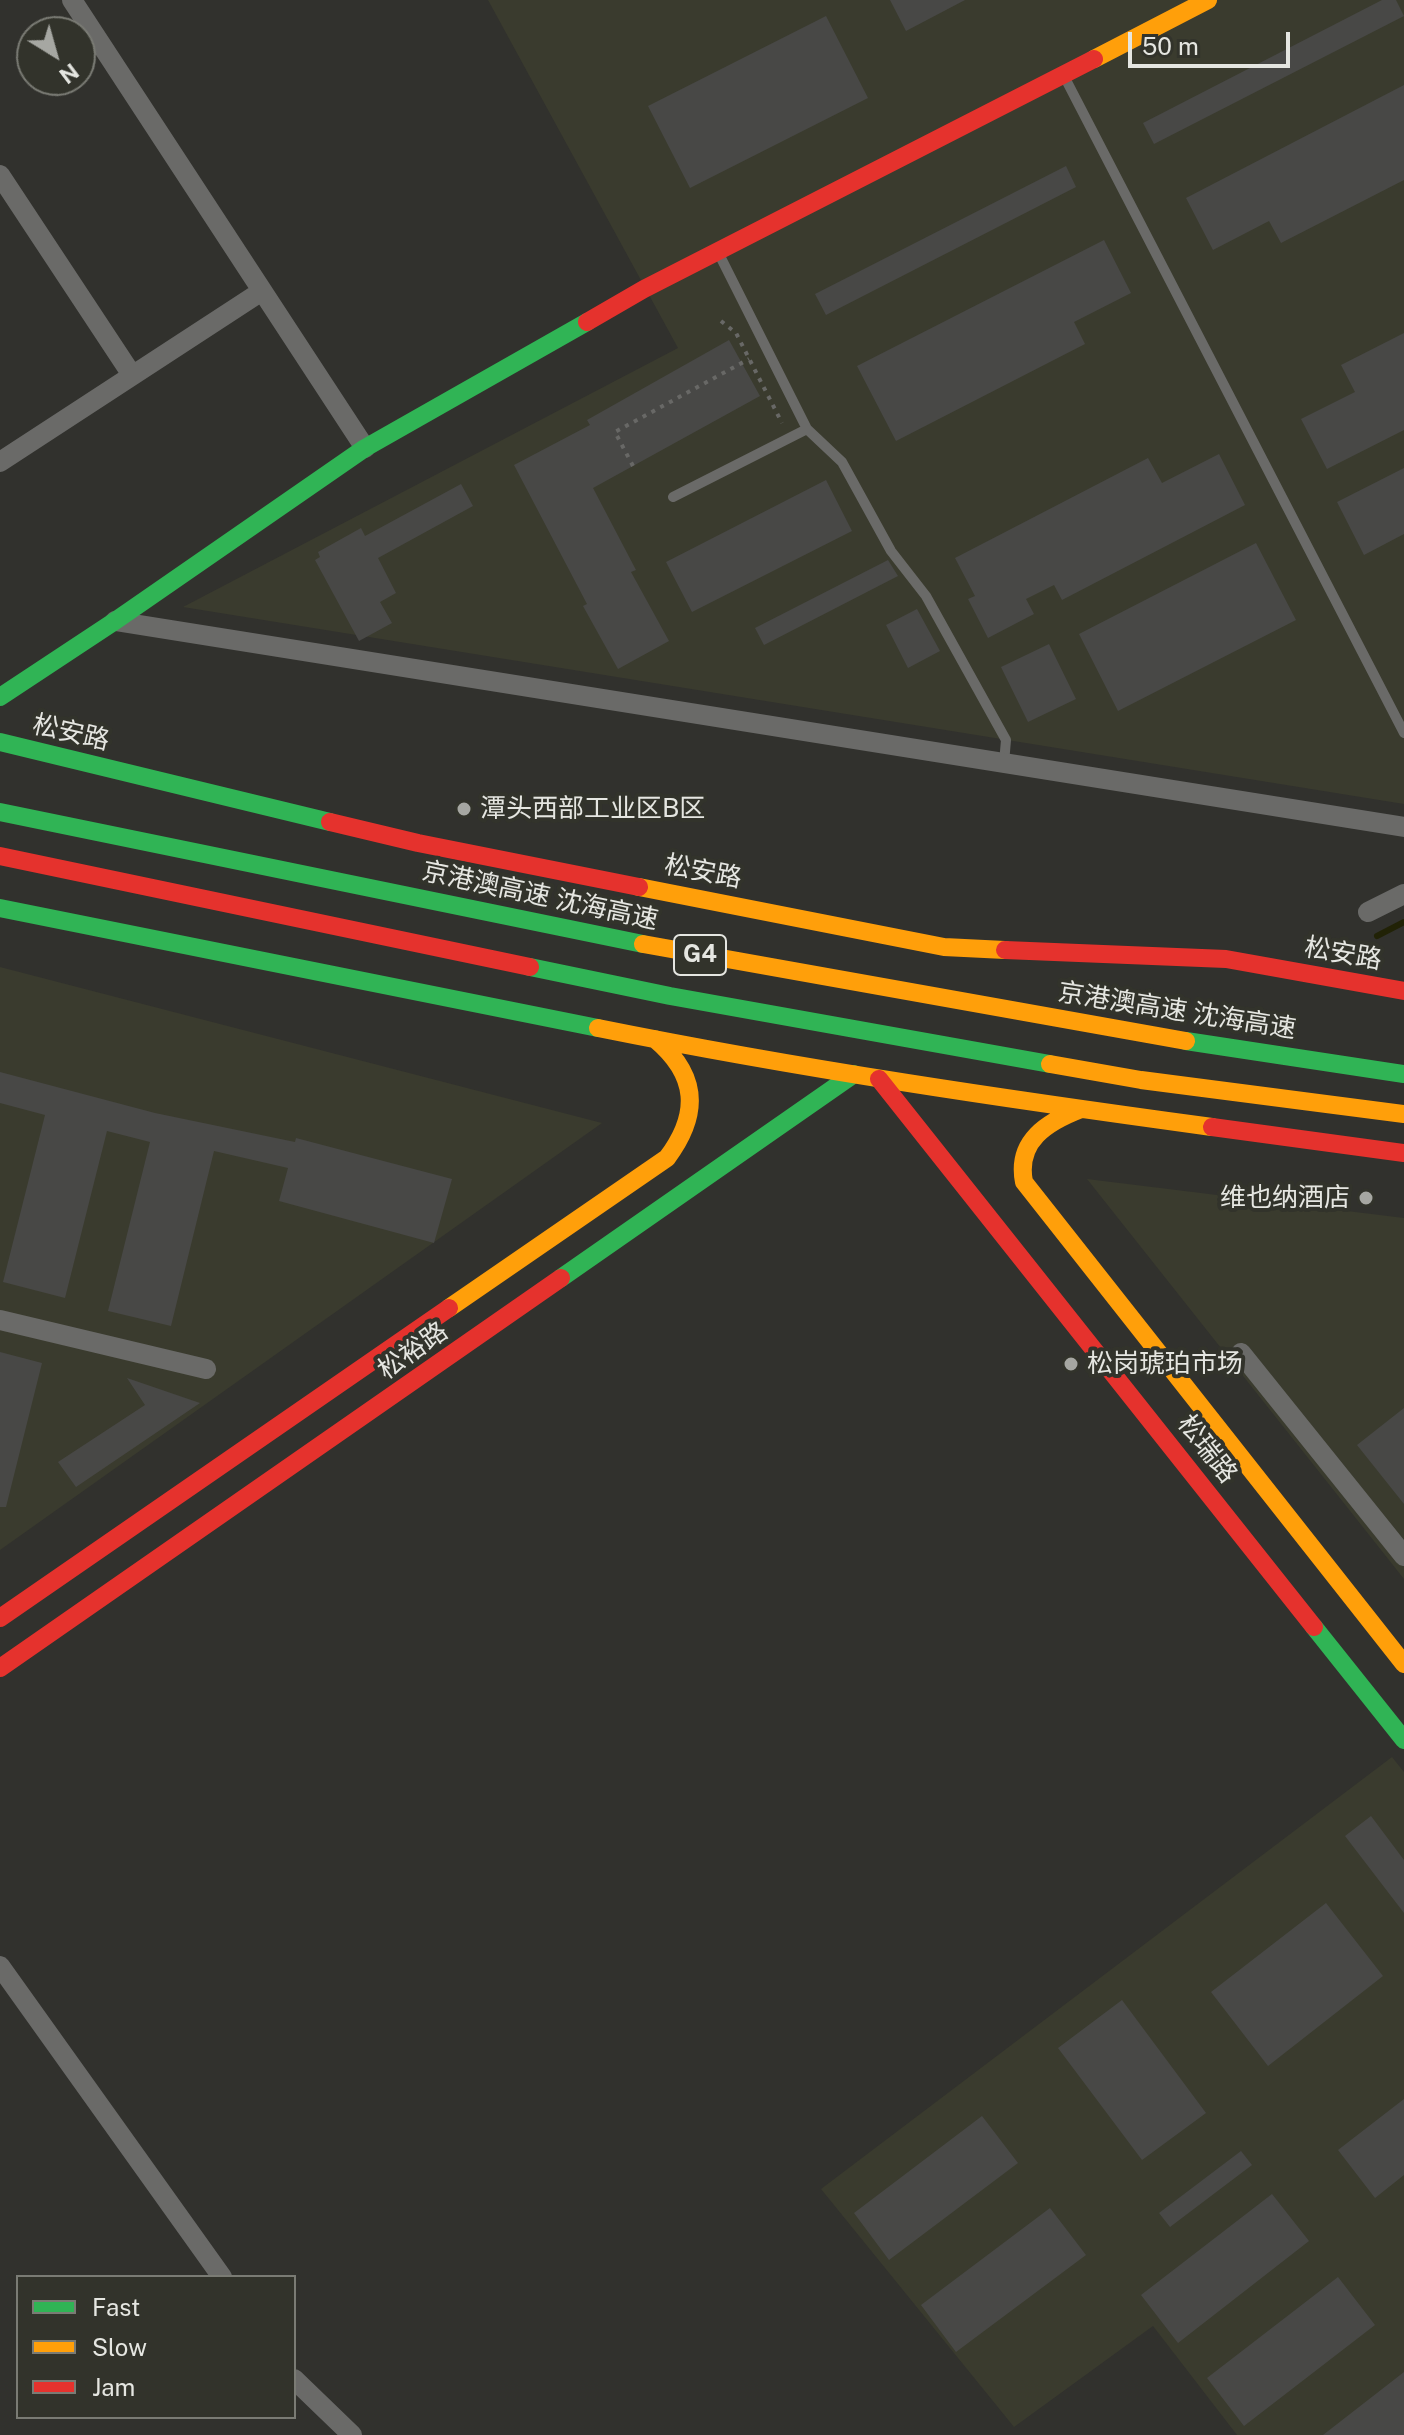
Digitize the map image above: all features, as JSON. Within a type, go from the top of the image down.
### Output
[{"type":"main road","points":[[0,697],[365,448],[644,289],[1208,0]]},
{"type":"main road","name":"松安路","points":[[0,742],[418,843],[944,947],[1226,959],[1404,991]]},
{"type":"main road","name":"京港澳高速 沈海高速","points":[[0,812],[687,953],[1213,1046],[1404,1074]]},
{"type":"main road","name":"G4","points":[[0,856],[670,996],[1141,1080],[1404,1114]]},
{"type":"main road","points":[[0,908],[655,1039],[879,1079],[1404,1153]]},
{"type":"main road","name":"松裕路","points":[[0,1618],[667,1158],[686,1132],[692,1106],[688,1083],[677,1060],[655,1039]]},
{"type":"main road","name":"松裕路","points":[[0,1668],[854,1074]]},
{"type":"main road","name":"松瑞路","points":[[879,1079],[1404,1740]]},
{"type":"main road","name":"松瑞路","points":[[1081,1109],[1060,1117],[1029,1143],[1020,1163],[1024,1182],[1404,1664]]},
{"type":"street","points":[[72,0],[365,448]]},
{"type":"street","points":[[0,175],[132,375]]},
{"type":"street","points":[[0,462],[262,291]]},
{"type":"street","points":[[115,621],[1404,827]]},
{"type":"street","points":[[1368,912],[1404,894]]},
{"type":"street","points":[[0,1320],[206,1369]]},
{"type":"street","points":[[1241,1353],[1404,1556]]},
{"type":"street","points":[[0,1966],[221,2275]]},
{"type":"street","points":[[296,2381],[352,2435]]},
{"type":"lane","points":[[1063,74],[1404,733]]},
{"type":"lane","points":[[718,251],[807,429],[842,462],[891,551],[926,596],[1006,740],[1004,763]]},
{"type":"lane","points":[[673,497],[807,429]]},
{"type":"path","points":[[721,321],[736,333],[782,423]]},
{"type":"path","points":[[633,466],[615,432],[749,359]]},
{"type":"shaded area","points":[[488,0],[1404,0],[1404,804],[183,607],[678,348]]},
{"type":"shaded area","points":[[0,967],[602,1123],[0,1550]]},
{"type":"shaded area","points":[[1087,1179],[1404,1218],[1404,1579]]},
{"type":"shaded area","points":[[1392,1757],[1404,1772],[1404,2435],[1237,2435],[1153,2326],[1014,2427],[821,2189]]},
{"type":"building","points":[[890,0],[965,0],[906,31]]},
{"type":"building","points":[[1382,0],[1396,0],[1404,16],[1154,144],[1143,123]]},
{"type":"building","points":[[826,16],[868,98],[690,188],[648,106]]},
{"type":"building","points":[[1404,85],[1404,180],[1281,243],[1269,221],[1213,250],[1186,198]]},
{"type":"building","points":[[1066,166],[1076,187],[826,315],[815,294]]},
{"type":"building","points":[[1104,240],[1131,293],[1074,322],[1085,344],[896,441],[857,366]]},
{"type":"building","points":[[1404,333],[1404,430],[1327,469],[1301,419],[1355,392],[1341,365]]},
{"type":"building","points":[[729,340],[760,396],[593,488],[636,570],[631,572],[669,641],[618,669],[583,606],[587,604],[514,465],[590,425],[587,420]]},
{"type":"building","points":[[1219,454],[1245,505],[1062,600],[1054,585],[1026,599],[1034,614],[988,638],[968,599],[975,596],[955,558],[1148,458],[1162,483]]},
{"type":"building","points":[[1404,468],[1404,534],[1364,555],[1337,502]]},
{"type":"building","points":[[826,480],[852,531],[692,612],[666,562]]},
{"type":"building","points":[[461,484],[473,506],[378,558],[396,593],[380,602],[392,623],[359,641],[315,560],[320,557],[318,552],[361,528],[365,536]]},
{"type":"building","points":[[1256,543],[1296,620],[1118,711],[1079,634]]},
{"type":"building","points":[[888,560],[898,576],[764,645],[755,628]]},
{"type":"building","points":[[917,609],[940,651],[908,668],[886,625]]},
{"type":"building","points":[[1049,644],[1076,699],[1028,722],[1001,667]]},
{"type":"building","points":[[0,1072],[155,1113],[295,1142],[296,1138],[452,1179],[434,1243],[279,1201],[288,1168],[214,1151],[171,1326],[108,1311],[150,1142],[107,1131],[65,1298],[3,1282],[45,1115],[0,1103]]},
{"type":"building","points":[[0,1352],[42,1363],[6,1507],[0,1507]]},
{"type":"building","points":[[127,1378],[200,1403],[76,1487],[58,1462],[145,1405]]},
{"type":"building","points":[[1404,1408],[1404,1504],[1357,1445]]},
{"type":"building","points":[[1371,1816],[1404,1860],[1404,1913],[1345,1836]]},
{"type":"building","points":[[1326,1903],[1383,1976],[1268,2066],[1211,1992]]},
{"type":"building","points":[[1122,2000],[1206,2113],[1142,2160],[1058,2048]]},
{"type":"building","points":[[1404,2099],[1404,2175],[1375,2198],[1338,2150]]},
{"type":"building","points":[[982,2116],[1018,2163],[889,2260],[854,2213]]},
{"type":"building","points":[[1241,2151],[1252,2165],[1170,2227],[1159,2213]]},
{"type":"building","points":[[1272,2194],[1309,2241],[1178,2343],[1141,2295]]},
{"type":"building","points":[[1050,2208],[1086,2255],[956,2352],[921,2305]]},
{"type":"building","points":[[1338,2277],[1375,2325],[1244,2426],[1207,2378]]},
{"type":"building","points":[[1404,2372],[1404,2435],[1323,2435]]},
{"type":"waterway","points":[[1377,936],[1404,922]]},
{"type":"traffic: fast","points":[[0,697],[365,448],[587,322]]},
{"type":"traffic: fast","points":[[0,742],[330,822]]},
{"type":"traffic: fast","points":[[0,812],[643,944]]},
{"type":"traffic: fast","points":[[0,908],[598,1028]]},
{"type":"traffic: fast","points":[[530,967],[670,996],[1050,1064]]},
{"type":"traffic: fast","points":[[1186,1041],[1404,1074]]},
{"type":"traffic: fast","points":[[561,1278],[854,1074]]},
{"type":"traffic: fast","points":[[1314,1627],[1404,1740]]},
{"type":"traffic: slow","points":[[1094,59],[1208,0]]},
{"type":"traffic: slow","points":[[639,887],[944,947],[1005,950]]},
{"type":"traffic: slow","points":[[643,944],[1186,1041]]},
{"type":"traffic: slow","points":[[598,1028],[904,1082],[1212,1127]]},
{"type":"traffic: slow","points":[[449,1308],[667,1158],[685,1126],[690,1096],[680,1067],[655,1039]]},
{"type":"traffic: slow","points":[[1050,1064],[1141,1080],[1404,1114]]},
{"type":"traffic: slow","points":[[1081,1109],[1057,1120],[1037,1135],[1025,1155],[1024,1182],[1404,1664]]},
{"type":"traffic: jam","points":[[587,322],[644,289],[1094,59]]},
{"type":"traffic: jam","points":[[330,822],[418,843],[639,887]]},
{"type":"traffic: jam","points":[[0,856],[530,967]]},
{"type":"traffic: jam","points":[[1005,950],[1226,959],[1404,991]]},
{"type":"traffic: jam","points":[[879,1079],[1314,1627]]},
{"type":"traffic: jam","points":[[1212,1127],[1404,1153]]},
{"type":"traffic: jam","points":[[0,1668],[561,1278]]},
{"type":"traffic: jam","points":[[0,1618],[449,1308]]},
{"type":"place","name":"潭头西部工业区B区","points":[[464,809]]},
{"type":"place","name":"维也纳酒店","points":[[1366,1198]]},
{"type":"place","name":"松岗琥珀市场","points":[[1071,1364]]}]
